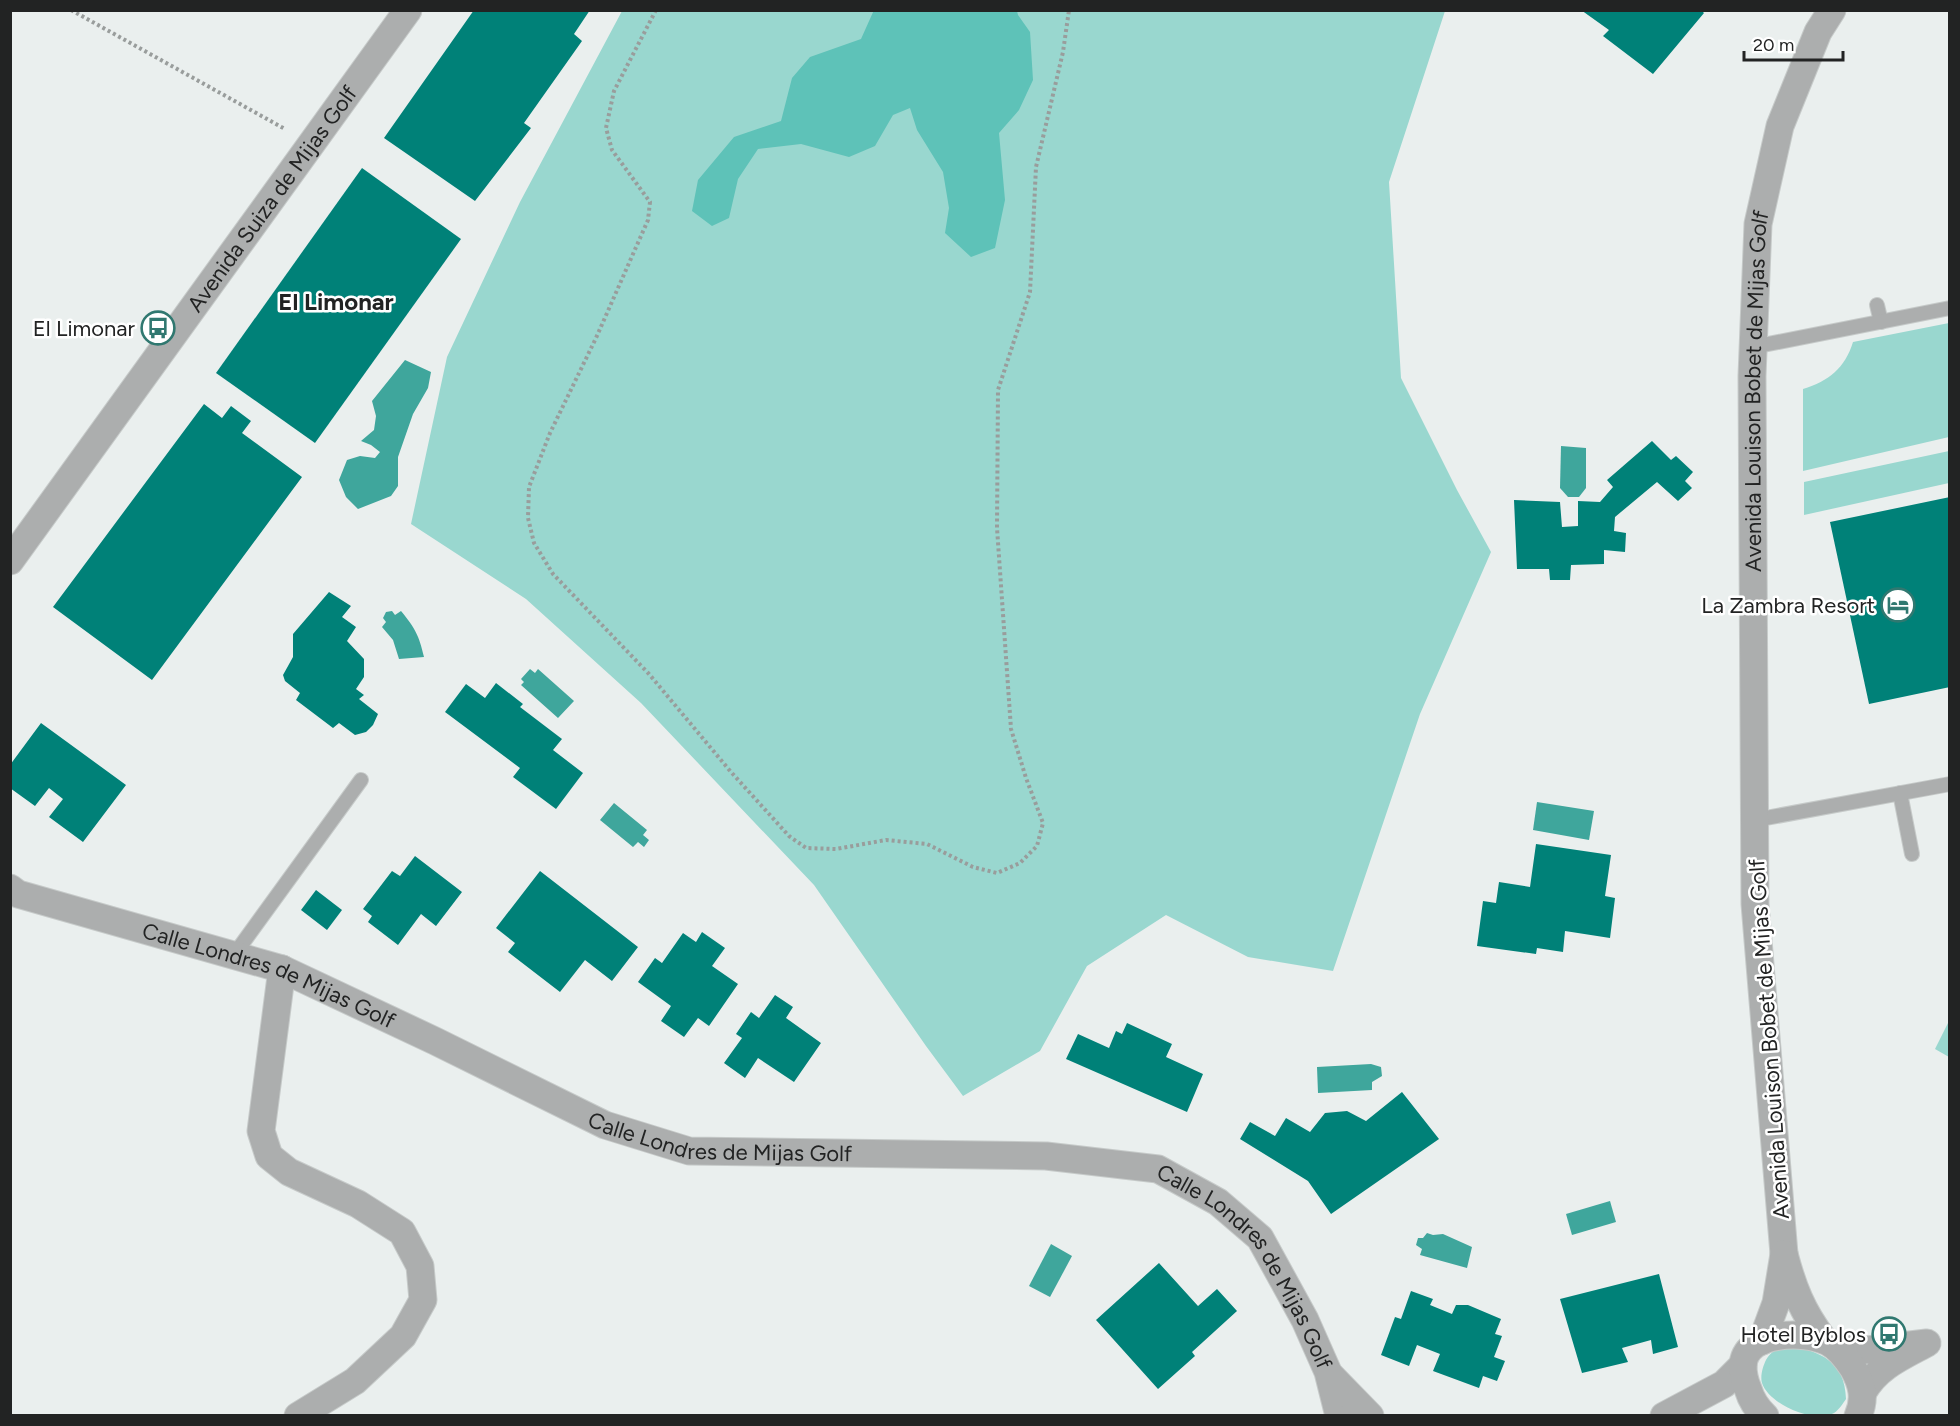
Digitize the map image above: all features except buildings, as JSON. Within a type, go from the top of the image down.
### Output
[{"type":"street","name":"Avenida Suiza de Mijas Golf","points":[[10,561],[408,10]]},
{"type":"street","name":"Avenida Louison Bobet de Mijas Golf","points":[[1832,10],[1818,32],[1780,126],[1758,225],[1753,347],[1755,904],[1784,1254],[1793,1288],[1802,1309],[1858,1377],[1859,1410]]},
{"type":"street","name":"Calle Londres de Mijas Golf","points":[[10,888],[18,894],[282,969],[605,1125],[689,1151],[1046,1156],[1158,1169],[1218,1202],[1260,1238],[1305,1320],[1328,1372],[1339,1416]]},
{"type":"street","points":[[282,969],[261,1131],[269,1156],[289,1172],[358,1204],[402,1232],[420,1266],[423,1300],[404,1336],[355,1381],[298,1416]]},
{"type":"street","name":"Avenida Louison Bobet de Mijas Golf","points":[[1664,1416],[1724,1384],[1743,1365],[1746,1355],[1762,1341],[1776,1303],[1784,1254]]},
{"type":"street","points":[[1762,1341],[1780,1335],[1801,1334],[1829,1343],[1867,1350],[1938,1342]]},
{"type":"street","points":[[1859,1410],[1877,1372],[1887,1364],[1938,1342]]},
{"type":"street","points":[[1743,1365],[1750,1395],[1758,1410],[1765,1416]]},
{"type":"street","points":[[1328,1372],[1370,1416]]},
{"type":"lane","points":[[1877,305],[1881,322]]},
{"type":"lane","points":[[1753,347],[1950,308]]},
{"type":"lane","points":[[234,954],[362,780]]},
{"type":"lane","points":[[1755,820],[1950,784]]},
{"type":"lane","points":[[1900,794],[1911,855]]},
{"type":"path","points":[[71,10],[312,144]]},
{"type":"path","points":[[656,10],[614,91],[606,128],[612,150],[650,202],[648,220],[596,338],[550,433],[529,487],[528,518],[534,543],[553,574],[650,674],[731,772],[789,836],[806,848],[836,849],[886,840],[927,844],[973,867],[997,873],[1020,863],[1037,846],[1043,824],[1011,729],[997,528],[998,390],[1030,292],[1036,167],[1063,52],[1069,10]]},
{"type":"shaded area","points":[[874,10],[1017,11],[1030,32],[1033,80],[1019,110],[999,133],[1005,200],[995,248],[971,257],[945,233],[949,208],[943,172],[917,130],[910,108],[893,115],[875,146],[849,157],[801,144],[758,149],[738,179],[729,218],[712,226],[692,211],[698,180],[734,137],[781,121],[792,78],[810,57],[861,39]]},
{"type":"shaded area","points":[[622,11],[1445,11],[1389,182],[1401,378],[1491,552],[1420,714],[1333,971],[1248,957],[1166,915],[1087,966],[1040,1051],[963,1096],[814,885],[641,703],[526,599],[411,524],[447,357],[520,202]]},
{"type":"shaded area","points":[[1949,323],[1949,437],[1803,471],[1803,389],[1821,382],[1835,372],[1850,351],[1853,342]]},
{"type":"shaded area","points":[[405,360],[431,372],[428,388],[413,414],[398,457],[398,486],[391,496],[358,509],[346,497],[339,480],[347,460],[360,456],[375,458],[380,452],[361,441],[374,430],[376,416],[372,401]]},
{"type":"shaded area","points":[[1561,446],[1586,448],[1586,488],[1579,497],[1568,497],[1560,488]]},
{"type":"shaded area","points":[[1949,451],[1949,483],[1804,515],[1804,482]]},
{"type":"shaded area","points":[[392,611],[395,615],[401,611],[410,622],[418,637],[424,657],[399,659],[393,640],[382,627],[386,622],[383,618],[386,612]]},
{"type":"shaded area","points":[[530,669],[535,673],[538,669],[574,701],[558,718],[521,685],[524,682],[521,679]]},
{"type":"shaded area","points":[[1537,802],[1594,811],[1589,840],[1533,830]]},
{"type":"shaded area","points":[[614,803],[647,830],[643,835],[649,840],[644,847],[638,842],[633,847],[600,820]]},
{"type":"shaded area","points":[[1949,1021],[1949,1057],[1935,1049]]},
{"type":"shaded area","points":[[1371,1064],[1381,1067],[1382,1076],[1372,1082],[1372,1090],[1318,1093],[1317,1067]]},
{"type":"shaded area","points":[[1610,1201],[1616,1222],[1572,1235],[1566,1214]]},
{"type":"shaded area","points":[[1427,1233],[1443,1234],[1472,1247],[1467,1268],[1420,1255],[1422,1249],[1416,1245],[1418,1238],[1423,1238]]},
{"type":"shaded area","points":[[1051,1244],[1072,1256],[1050,1297],[1029,1286]]},
{"type":"shaded area","points":[[1788,1345],[1821,1355],[1836,1367],[1845,1386],[1846,1399],[1834,1413],[1825,1416],[1804,1414],[1782,1405],[1766,1391],[1761,1377],[1766,1360],[1775,1350]]},
{"type":"place","name":"El Limonar","points":[[158,328]]},
{"type":"place","name":"La Zambra Resort","points":[[1898,605]]},
{"type":"place","name":"Hotel Byblos","points":[[1889,1334]]},
{"type":"district","name":"El Limonar","points":[[336,301]]}]
